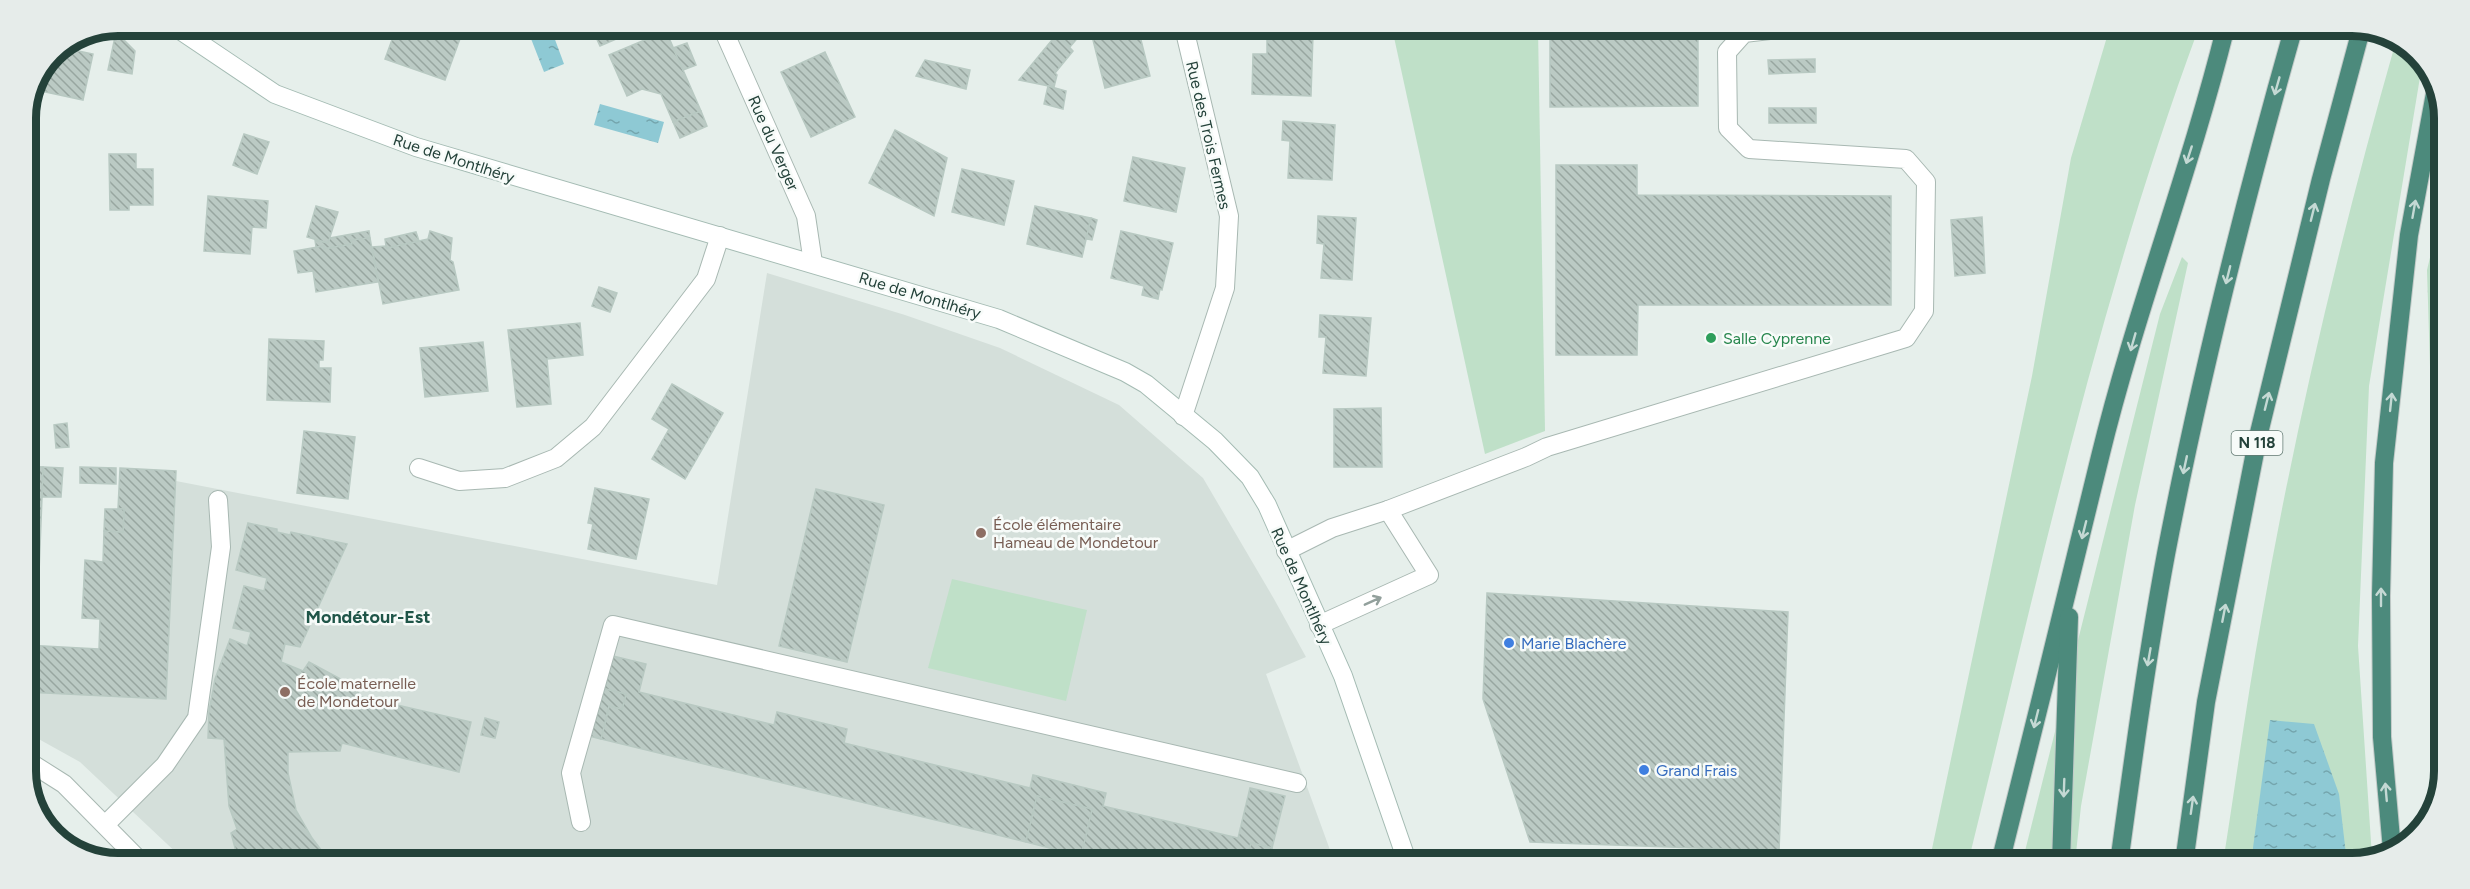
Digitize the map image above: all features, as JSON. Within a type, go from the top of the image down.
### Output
[{"type":"highway","points":[[2002,853],[2099,459],[2165,228],[2207,100],[2223,36]]},
{"type":"highway","points":[[2120,853],[2135,740],[2166,554],[2206,362],[2264,133],[2292,36]]},
{"type":"highway","name":"N 118","points":[[2185,853],[2206,702],[2258,437],[2321,179],[2359,37]]},
{"type":"highway","points":[[2391,843],[2382,737],[2381,596],[2384,463],[2409,235],[2433,106]]},
{"type":"highway","points":[[2061,853],[2070,583]]},
{"type":"street","name":"Rue de Montlhéry","points":[[189,36],[275,94],[416,147],[999,319],[1125,372],[1146,384],[1215,441],[1250,477],[1267,506],[1343,676],[1404,853]]},
{"type":"street","name":"Rue du Verger","points":[[727,36],[806,216],[813,263]]},
{"type":"street","name":"Rue des Trois Fermes","points":[[1183,416],[1225,288],[1229,216],[1186,36]]},
{"type":"street","points":[[1286,550],[1332,528],[1388,510],[1548,447],[1906,338],[1924,311],[1926,182],[1906,159],[1749,149],[1728,128],[1726,52],[1741,36]]},
{"type":"street","points":[[419,468],[459,481],[505,478],[556,458],[593,427],[706,279],[720,236]]},
{"type":"street","points":[[105,825],[165,765],[196,718],[221,547],[218,500]]},
{"type":"street","points":[[1319,625],[1429,575],[1388,510]]},
{"type":"street","points":[[581,822],[571,773],[613,625],[1296,783]]},
{"type":"street","points":[[36,766],[64,784],[132,853]]},
{"type":"shaded area","name":"École élémentaire Hameau de Mondetour","points":[[767,273],[905,315],[1000,348],[1119,405],[1203,478],[1306,657],[1266,674],[1331,853],[177,853],[80,762],[36,738],[36,692],[163,698],[176,481],[717,585]]},
{"type":"green space","points":[[1394,36],[1538,36],[1545,431],[1485,454]]},
{"type":"green space","points":[[2107,36],[2196,36],[2162,132],[2099,338],[1970,853],[1931,853],[2032,376],[2071,158]]},
{"type":"green space","points":[[2394,48],[2406,56],[2421,73],[2369,386],[2358,646],[2372,850],[2352,853],[2224,853],[2246,709],[2275,543],[2305,399],[2357,183]]},
{"type":"green space","points":[[2434,241],[2434,495],[2427,270]]},
{"type":"green space","points":[[2182,257],[2188,263],[2135,505],[2081,806],[2076,853],[2025,853],[2160,314]]},
{"type":"green space","points":[[952,579],[1087,610],[1066,701],[928,668]]},
{"type":"water","points":[[530,36],[554,36],[564,64],[544,72]]},
{"type":"water","points":[[600,104],[664,122],[658,143],[594,125]]},
{"type":"water","points":[[2270,720],[2314,724],[2339,794],[2346,853],[2252,853]]},
{"type":"building","points":[[115,36],[120,36],[135,51],[132,74],[108,70]]},
{"type":"building","points":[[393,36],[461,36],[445,80],[385,59]]},
{"type":"building","points":[[595,36],[623,36],[600,46]]},
{"type":"building","points":[[654,36],[668,36],[701,111],[673,122],[661,94],[642,89],[627,96],[609,55]]},
{"type":"building","points":[[1055,36],[1059,36],[1073,51],[1055,73],[1057,75],[1054,87],[1019,80]]},
{"type":"building","points":[[1059,36],[1079,36],[1070,47]]},
{"type":"building","points":[[1092,36],[1140,36],[1150,76],[1105,88]]},
{"type":"building","points":[[1267,36],[1313,36],[1311,96],[1252,94],[1253,54],[1267,54]]},
{"type":"building","points":[[1550,36],[1698,36],[1698,106],[1550,107]]},
{"type":"building","points":[[687,43],[696,65],[683,70],[673,48]]},
{"type":"building","points":[[72,50],[93,54],[83,100],[41,91],[50,72]]},
{"type":"building","points":[[825,52],[855,117],[811,137],[781,72]]},
{"type":"building","points":[[1815,59],[1815,72],[1769,74],[1768,60]]},
{"type":"building","points":[[925,60],[970,70],[966,89],[916,76]]},
{"type":"building","points":[[1048,86],[1066,91],[1063,109],[1044,104]]},
{"type":"building","points":[[1769,108],[1816,108],[1816,123],[1769,123]]},
{"type":"building","points":[[701,111],[707,126],[680,138],[673,122]]},
{"type":"building","points":[[1283,121],[1335,125],[1332,180],[1288,178],[1290,141],[1282,140]]},
{"type":"building","points":[[895,130],[947,158],[934,216],[869,183]]},
{"type":"building","points":[[244,134],[269,142],[257,174],[233,165]]},
{"type":"building","points":[[109,154],[136,154],[136,169],[153,169],[153,205],[129,205],[129,210],[110,210]]},
{"type":"building","points":[[1133,157],[1185,168],[1176,212],[1124,201]]},
{"type":"building","points":[[1556,165],[1637,165],[1637,195],[1891,196],[1891,305],[1638,305],[1637,355],[1556,355]]},
{"type":"building","points":[[962,169],[1014,181],[1004,225],[952,212]]},
{"type":"building","points":[[208,196],[268,201],[266,228],[252,227],[250,254],[204,251]]},
{"type":"building","points":[[316,206],[338,212],[328,243],[307,237]]},
{"type":"building","points":[[1035,206],[1091,218],[1082,257],[1027,244]]},
{"type":"building","points":[[1318,216],[1356,218],[1352,280],[1321,278],[1324,244],[1317,243]]},
{"type":"building","points":[[1982,217],[1985,273],[1955,276],[1951,220]]},
{"type":"building","points":[[1091,218],[1097,220],[1092,240],[1086,239]]},
{"type":"building","points":[[369,231],[370,238],[351,240],[352,244],[324,249],[324,246],[316,247],[315,240],[328,243],[330,238]]},
{"type":"building","points":[[430,231],[452,238],[450,260],[453,262],[459,290],[383,304],[372,247],[386,246],[387,248],[428,239]]},
{"type":"building","points":[[1121,231],[1173,243],[1158,299],[1142,295],[1144,286],[1111,278]]},
{"type":"building","points":[[416,232],[419,241],[387,248],[385,239]]},
{"type":"building","points":[[370,238],[378,282],[316,292],[313,271],[298,273],[294,251],[324,246],[324,249],[352,244],[351,240]]},
{"type":"building","points":[[599,287],[617,293],[610,312],[592,306]]},
{"type":"building","points":[[1320,315],[1371,318],[1366,376],[1323,373],[1326,337],[1319,337]]},
{"type":"building","points":[[580,323],[583,355],[547,359],[551,404],[517,407],[508,330]]},
{"type":"building","points":[[269,339],[324,341],[323,360],[319,360],[319,368],[331,368],[330,402],[267,400]]},
{"type":"building","points":[[483,342],[488,391],[425,397],[420,348]]},
{"type":"building","points":[[672,384],[723,413],[685,479],[652,459],[669,429],[652,419]]},
{"type":"building","points":[[1381,408],[1382,467],[1334,467],[1334,409]]},
{"type":"building","points":[[67,423],[69,447],[56,448],[54,425]]},
{"type":"building","points":[[304,431],[355,437],[348,499],[297,493]]},
{"type":"building","points":[[36,467],[43,467],[42,497],[36,497]]},
{"type":"building","points":[[43,467],[63,468],[61,497],[42,497]]},
{"type":"building","points":[[80,467],[116,468],[116,484],[80,483]]},
{"type":"building","points":[[120,468],[176,471],[166,699],[36,692],[36,646],[99,649],[100,619],[82,618],[85,560],[103,562],[104,531],[123,532],[124,509],[118,509]]},
{"type":"building","points":[[595,488],[649,499],[636,559],[588,549],[593,524],[588,523]]},
{"type":"building","points":[[816,489],[884,505],[847,662],[779,646]]},
{"type":"building","points":[[36,497],[42,497],[39,573],[36,573]]},
{"type":"building","points":[[105,509],[124,509],[123,532],[104,531]]},
{"type":"building","name":"École maternelle de Mondetour","points":[[248,523],[277,529],[277,532],[290,535],[291,532],[347,544],[300,647],[285,644],[281,662],[303,671],[309,662],[359,689],[358,696],[471,722],[459,772],[342,743],[340,751],[288,752],[288,773],[296,810],[323,853],[236,853],[231,833],[237,829],[229,806],[224,739],[208,738],[209,711],[215,679],[230,639],[247,646],[251,632],[233,628],[244,586],[264,591],[267,578],[236,570]]},
{"type":"building","name":"Grand Frais","points":[[1487,593],[1788,612],[1779,851],[1530,842],[1483,699]]},
{"type":"building","points":[[609,655],[646,664],[639,692],[774,725],[777,712],[847,729],[844,743],[1030,788],[1033,775],[1106,793],[1103,806],[1238,838],[1250,788],[1285,796],[1272,848],[1251,843],[1248,853],[1082,853],[1092,809],[1037,796],[1026,842],[601,739],[609,706],[622,709],[626,694],[601,688]]},
{"type":"building","points":[[601,688],[626,694],[622,709],[609,706],[601,739],[589,736]]},
{"type":"building","points":[[485,718],[499,722],[495,738],[481,735]]},
{"type":"building","points":[[1037,796],[1092,809],[1082,853],[1069,853],[1026,842]]},
{"type":"building","points":[[1251,843],[1272,848],[1271,853],[1248,853]]},
{"type":"place","name":"Salle Cyprenne","points":[[1711,338]]},
{"type":"place","name":"École élémentaire Hameau de Mondetour","points":[[981,533]]},
{"type":"place","name":"Marie Blachère","points":[[1509,643]]},
{"type":"place","name":"École maternelle de Mondetour","points":[[285,692]]},
{"type":"place","name":"Grand Frais","points":[[1644,770]]},
{"type":"district","name":"Mondétour-Est","points":[[368,617]]}]
